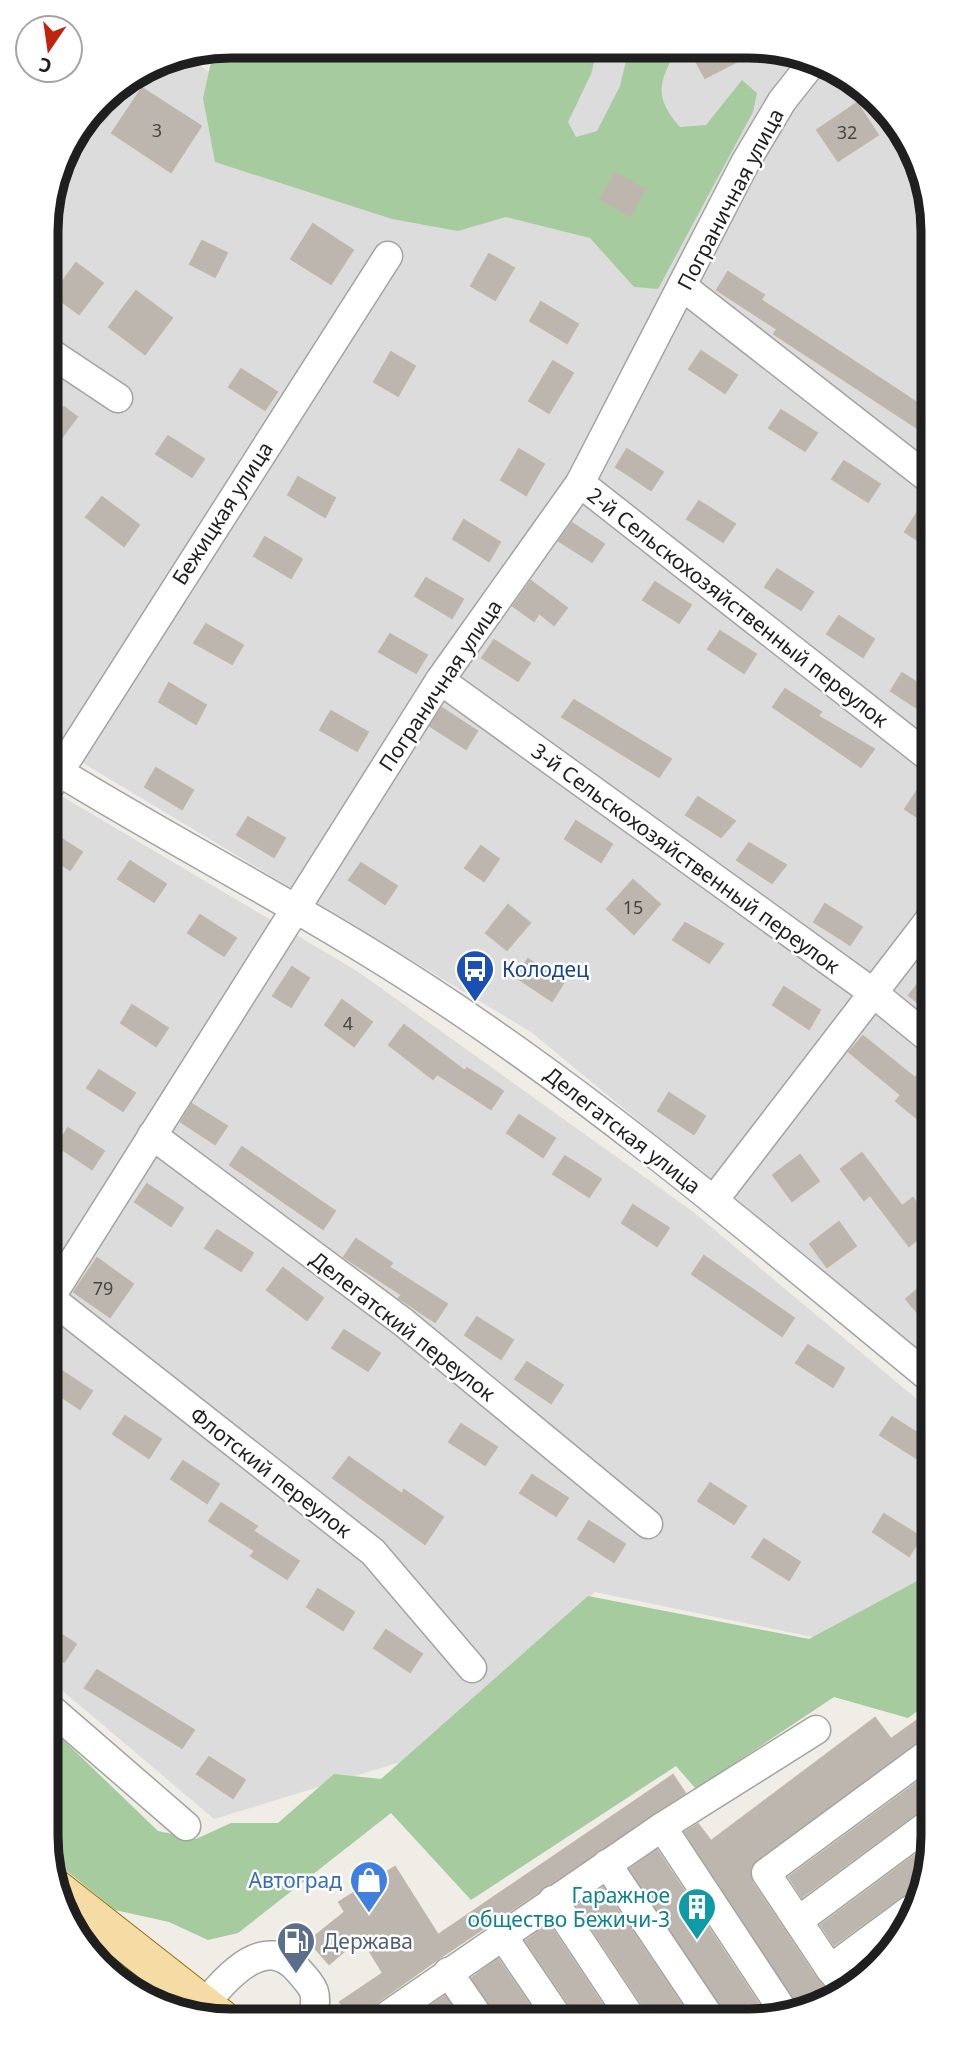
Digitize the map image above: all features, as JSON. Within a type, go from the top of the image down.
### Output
[{"type":"main road","points":[[70,1901],[196,2006]]},
{"type":"street","name":"Пограничная улица","points":[[58,1285],[440,680],[580,483],[745,163],[782,101],[808,68]]},
{"type":"street","name":"Бежицкая улица","points":[[58,766],[388,256]]},
{"type":"street","points":[[682,286],[921,473]]},
{"type":"street","points":[[58,358],[118,398]]},
{"type":"street","name":"2-й Сельскохозяйственный переулок","points":[[580,483],[921,751]]},
{"type":"street","name":"3-й Сельскохозяйственный переулок","points":[[440,680],[872,992],[921,1032]]},
{"type":"street","name":"Бежицкая улица","points":[[58,778],[295,910]]},
{"type":"street","name":"Делегатская улица","points":[[295,910],[428,990],[537,1064],[714,1200],[921,1371]]},
{"type":"street","points":[[714,1200],[921,930]]},
{"type":"street","name":"Делегатский переулок","points":[[152,1135],[403,1322],[648,1524]]},
{"type":"street","name":"Флотский переулок","points":[[58,1304],[373,1552],[472,1668]]},
{"type":"street","points":[[58,1715],[186,1826]]},
{"type":"street","points":[[396,2009],[662,1827],[816,1730]]},
{"type":"street","points":[[841,1982],[766,1873],[921,1759]]},
{"type":"street","points":[[662,1827],[780,2006]]},
{"type":"street","points":[[798,1921],[921,1830]]},
{"type":"street","points":[[607,1864],[705,2009]]},
{"type":"street","points":[[553,1900],[626,2009]]},
{"type":"street","points":[[830,1969],[901,1916]]},
{"type":"street","points":[[502,1935],[552,2009]]},
{"type":"street","points":[[210,2008],[242,1964],[269,1954],[289,1960],[311,1984],[317,1996],[315,2009]]},
{"type":"street","points":[[448,1972],[473,2009]]},
{"type":"shaded area","points":[[593,58],[760,58],[804,67],[835,81],[871,108],[886,125],[908,164],[920,208],[921,230],[921,1354],[531,1032],[58,748],[58,219],[67,175],[87,135],[108,108],[125,93],[164,71],[194,62],[449,226]]},
{"type":"shaded area","points":[[58,794],[357,971],[692,1211],[921,1403],[921,1580],[817,1638],[595,1592],[407,1760],[214,1819],[58,1687]]},
{"type":"green space","points":[[595,58],[591,74],[568,122],[576,137],[597,131],[620,86],[627,58],[672,58],[663,80],[662,98],[680,127],[706,125],[742,80],[757,93],[753,112],[658,289],[634,287],[590,238],[506,217],[458,231],[392,219],[215,162],[203,98],[212,59]]},
{"type":"green space","points":[[921,1579],[921,1709],[908,1718],[834,1697],[696,1789],[676,1766],[471,1900],[391,1813],[238,1933],[208,1940],[169,1922],[115,1910],[61,1866],[58,1735],[158,1831],[196,1839],[231,1823],[278,1823],[334,1774],[381,1779],[588,1596],[809,1639]]},
{"type":"building","points":[[694,58],[744,58],[705,78]]},
{"type":"building","points":[[142,88],[201,126],[171,172],[112,133]]},
{"type":"building","points":[[857,103],[878,135],[838,161],[817,130]]},
{"type":"building","points":[[615,173],[645,189],[630,216],[600,199]]},
{"type":"building","points":[[313,224],[353,250],[331,284],[291,259]]},
{"type":"building","points":[[202,241],[227,253],[215,277],[190,264]]},
{"type":"building","points":[[489,254],[514,268],[495,300],[471,286]]},
{"type":"building","points":[[76,263],[103,283],[79,314],[58,299],[58,288]]},
{"type":"building","points":[[728,272],[764,295],[761,300],[921,405],[921,429],[774,334],[777,329],[717,290]]},
{"type":"building","points":[[136,291],[172,318],[145,354],[109,327]]},
{"type":"building","points":[[541,302],[578,324],[567,343],[530,321]]},
{"type":"building","points":[[701,351],[737,375],[725,393],[689,369]]},
{"type":"building","points":[[391,352],[415,366],[398,396],[374,382]]},
{"type":"building","points":[[553,361],[573,373],[549,413],[529,401]]},
{"type":"building","points":[[241,369],[277,392],[265,410],[229,387]]},
{"type":"building","points":[[64,407],[77,417],[58,442],[58,415]]},
{"type":"building","points":[[781,410],[817,433],[805,451],[769,428]]},
{"type":"building","points":[[168,436],[204,459],[192,477],[156,454]]},
{"type":"building","points":[[519,449],[544,464],[526,495],[501,480]]},
{"type":"building","points":[[627,449],[663,472],[651,490],[616,467]]},
{"type":"building","points":[[844,461],[880,484],[868,502],[832,479]]},
{"type":"building","points":[[298,477],[335,498],[325,517],[288,495]]},
{"type":"building","points":[[102,497],[139,525],[124,546],[86,517]]},
{"type":"building","points":[[699,501],[735,524],[723,542],[687,519]]},
{"type":"building","points":[[917,513],[921,516],[921,542],[905,532]]},
{"type":"building","points":[[464,520],[500,542],[489,561],[453,539]]},
{"type":"building","points":[[572,523],[604,544],[592,562],[559,541]]},
{"type":"building","points":[[265,537],[302,559],[291,578],[254,556]]},
{"type":"building","points":[[777,569],[813,592],[801,610],[765,587]]},
{"type":"building","points":[[426,578],[463,599],[452,618],[415,596]]},
{"type":"building","points":[[531,581],[567,608],[554,625],[539,613],[534,621],[513,606]]},
{"type":"building","points":[[655,582],[691,605],[679,623],[643,600]]},
{"type":"building","points":[[839,616],[874,639],[863,657],[827,634]]},
{"type":"building","points":[[206,624],[243,645],[232,664],[194,643]]},
{"type":"building","points":[[720,631],[756,654],[744,673],[708,649]]},
{"type":"building","points":[[390,634],[427,655],[416,673],[379,652]]},
{"type":"building","points":[[494,640],[530,663],[518,681],[482,658]]},
{"type":"building","points":[[902,673],[921,685],[921,711],[891,691]]},
{"type":"building","points":[[169,683],[206,705],[196,724],[159,702]]},
{"type":"building","points":[[785,689],[821,712],[818,716],[874,749],[861,767],[773,707]]},
{"type":"building","points":[[574,700],[671,759],[659,777],[562,717]]},
{"type":"building","points":[[442,708],[477,731],[466,749],[430,726]]},
{"type":"building","points":[[331,711],[368,732],[357,751],[320,730]]},
{"type":"building","points":[[156,768],[193,790],[182,809],[145,787]]},
{"type":"building","points":[[917,791],[921,794],[921,820],[905,809]]},
{"type":"building","points":[[698,797],[735,821],[721,837],[686,815]]},
{"type":"building","points":[[248,817],[285,838],[274,857],[237,835]]},
{"type":"building","points":[[576,821],[612,844],[601,862],[565,839]]},
{"type":"building","points":[[58,836],[82,852],[70,870],[58,862]]},
{"type":"building","points":[[749,843],[786,865],[772,883],[737,860]]},
{"type":"building","points":[[481,846],[499,859],[484,881],[465,868]]},
{"type":"building","points":[[130,861],[166,884],[154,902],[118,879]]},
{"type":"building","points":[[361,863],[397,886],[385,904],[349,880]]},
{"type":"building","points":[[633,880],[660,904],[634,934],[607,909]]},
{"type":"building","points":[[825,904],[862,927],[850,945],[814,922]]},
{"type":"building","points":[[508,905],[530,923],[507,950],[486,933]]},
{"type":"building","points":[[200,915],[236,938],[224,956],[188,933]]},
{"type":"building","points":[[685,923],[723,944],[709,963],[673,940]]},
{"type":"building","points":[[528,959],[564,982],[552,1001],[516,977]]},
{"type":"building","points":[[292,967],[309,978],[291,1007],[273,996]]},
{"type":"building","points":[[921,980],[921,1005],[909,995]]},
{"type":"building","points":[[784,987],[820,1010],[809,1029],[773,1005]]},
{"type":"building","points":[[342,1000],[372,1022],[354,1046],[325,1025]]},
{"type":"building","points":[[132,1005],[168,1028],[156,1046],[121,1023]]},
{"type":"building","points":[[404,1025],[465,1071],[467,1068],[503,1091],[491,1109],[437,1074],[433,1079],[389,1045]]},
{"type":"building","points":[[863,1036],[915,1078],[921,1071],[921,1122],[896,1101],[901,1095],[849,1052]]},
{"type":"building","points":[[99,1070],[135,1093],[123,1111],[87,1088]]},
{"type":"building","points":[[669,1093],[705,1116],[694,1134],[658,1111]]},
{"type":"building","points":[[192,1104],[227,1126],[215,1144],[181,1122]]},
{"type":"building","points":[[519,1115],[555,1138],[543,1157],[507,1133]]},
{"type":"building","points":[[68,1128],[104,1151],[92,1169],[58,1144]]},
{"type":"building","points":[[242,1147],[335,1211],[323,1229],[230,1165]]},
{"type":"building","points":[[862,1153],[902,1206],[913,1198],[921,1209],[921,1237],[909,1246],[870,1195],[864,1200],[841,1169]]},
{"type":"building","points":[[800,1155],[819,1181],[792,1201],[773,1175]]},
{"type":"building","points":[[565,1156],[601,1179],[589,1197],[553,1174]]},
{"type":"building","points":[[147,1184],[183,1208],[171,1226],[135,1202]]},
{"type":"building","points":[[633,1205],[669,1228],[657,1246],[622,1223]]},
{"type":"building","points":[[839,1222],[856,1246],[827,1267],[810,1244]]},
{"type":"building","points":[[217,1230],[253,1253],[241,1271],[205,1248]]},
{"type":"building","points":[[356,1239],[392,1263],[389,1267],[447,1304],[435,1322],[399,1298],[402,1295],[344,1257]]},
{"type":"building","points":[[704,1256],[794,1318],[782,1336],[692,1274]]},
{"type":"building","points":[[97,1258],[133,1284],[110,1317],[74,1292]]},
{"type":"building","points":[[283,1268],[323,1298],[307,1320],[267,1290]]},
{"type":"building","points":[[921,1286],[921,1316],[906,1299]]},
{"type":"building","points":[[477,1317],[513,1340],[501,1359],[465,1335]]},
{"type":"building","points":[[344,1330],[380,1353],[368,1371],[332,1348]]},
{"type":"building","points":[[808,1345],[844,1368],[833,1387],[796,1363]]},
{"type":"building","points":[[527,1362],[563,1385],[551,1403],[515,1379]]},
{"type":"building","points":[[58,1368],[92,1391],[80,1409],[58,1394]]},
{"type":"building","points":[[125,1416],[161,1439],[149,1458],[113,1434]]},
{"type":"building","points":[[892,1417],[921,1435],[921,1461],[880,1435]]},
{"type":"building","points":[[461,1424],[497,1447],[485,1465],[449,1442]]},
{"type":"building","points":[[349,1457],[402,1494],[404,1490],[443,1517],[425,1544],[333,1478]]},
{"type":"building","points":[[183,1461],[219,1484],[207,1503],[171,1479]]},
{"type":"building","points":[[532,1475],[568,1498],[556,1516],[520,1493]]},
{"type":"building","points":[[710,1483],[746,1506],[734,1524],[698,1501]]},
{"type":"building","points":[[221,1503],[257,1526],[253,1531],[299,1561],[287,1579],[251,1556],[255,1551],[209,1521]]},
{"type":"building","points":[[884,1514],[921,1537],[909,1556],[873,1532]]},
{"type":"building","points":[[589,1521],[625,1544],[614,1562],[578,1539]]},
{"type":"building","points":[[764,1539],[800,1562],[789,1580],[752,1557]]},
{"type":"building","points":[[318,1589],[354,1612],[343,1630],[307,1607]]},
{"type":"building","points":[[386,1630],[422,1654],[410,1672],[374,1648]]},
{"type":"building","points":[[58,1632],[76,1644],[64,1662],[58,1658]]},
{"type":"building","points":[[97,1670],[194,1730],[182,1748],[85,1688]]},
{"type":"building","points":[[875,1718],[891,1739],[921,1718],[921,1739],[751,1867],[752,1882],[826,1990],[795,2002],[685,1832],[698,1824],[711,1841]]},
{"type":"building","points":[[209,1757],[245,1780],[233,1798],[197,1774]]},
{"type":"building","points":[[673,1775],[685,1793],[438,1959],[376,2003],[373,2009],[345,2009],[340,2002],[383,1973],[361,1937],[329,1964],[309,1941],[345,1912],[339,1902],[395,1867],[438,1935]]},
{"type":"building","points":[[921,1780],[921,1809],[802,1897],[789,1877]]},
{"type":"building","name":"Гаражное общество Бежичи-3","points":[[657,1850],[762,2008],[722,2009],[630,1869]]},
{"type":"building","points":[[921,1851],[910,1896],[900,1897],[834,1945],[821,1925]]},
{"type":"building","points":[[603,1888],[684,2009],[645,2009],[577,1906]]},
{"type":"building","points":[[549,1924],[605,2009],[571,2009],[526,1941]]},
{"type":"building","points":[[498,1959],[532,2009],[490,2009],[472,1978]]},
{"type":"building","points":[[445,1996],[454,2009],[426,2009]]},
{"type":"place","name":"Колодец","points":[[475,1003]]},
{"type":"place","name":"Автоград","points":[[369,1914]]},
{"type":"place","name":"Гаражное общество Бежичи-3","points":[[697,1941]]},
{"type":"place","name":"Держава","points":[[296,1975]]}]
